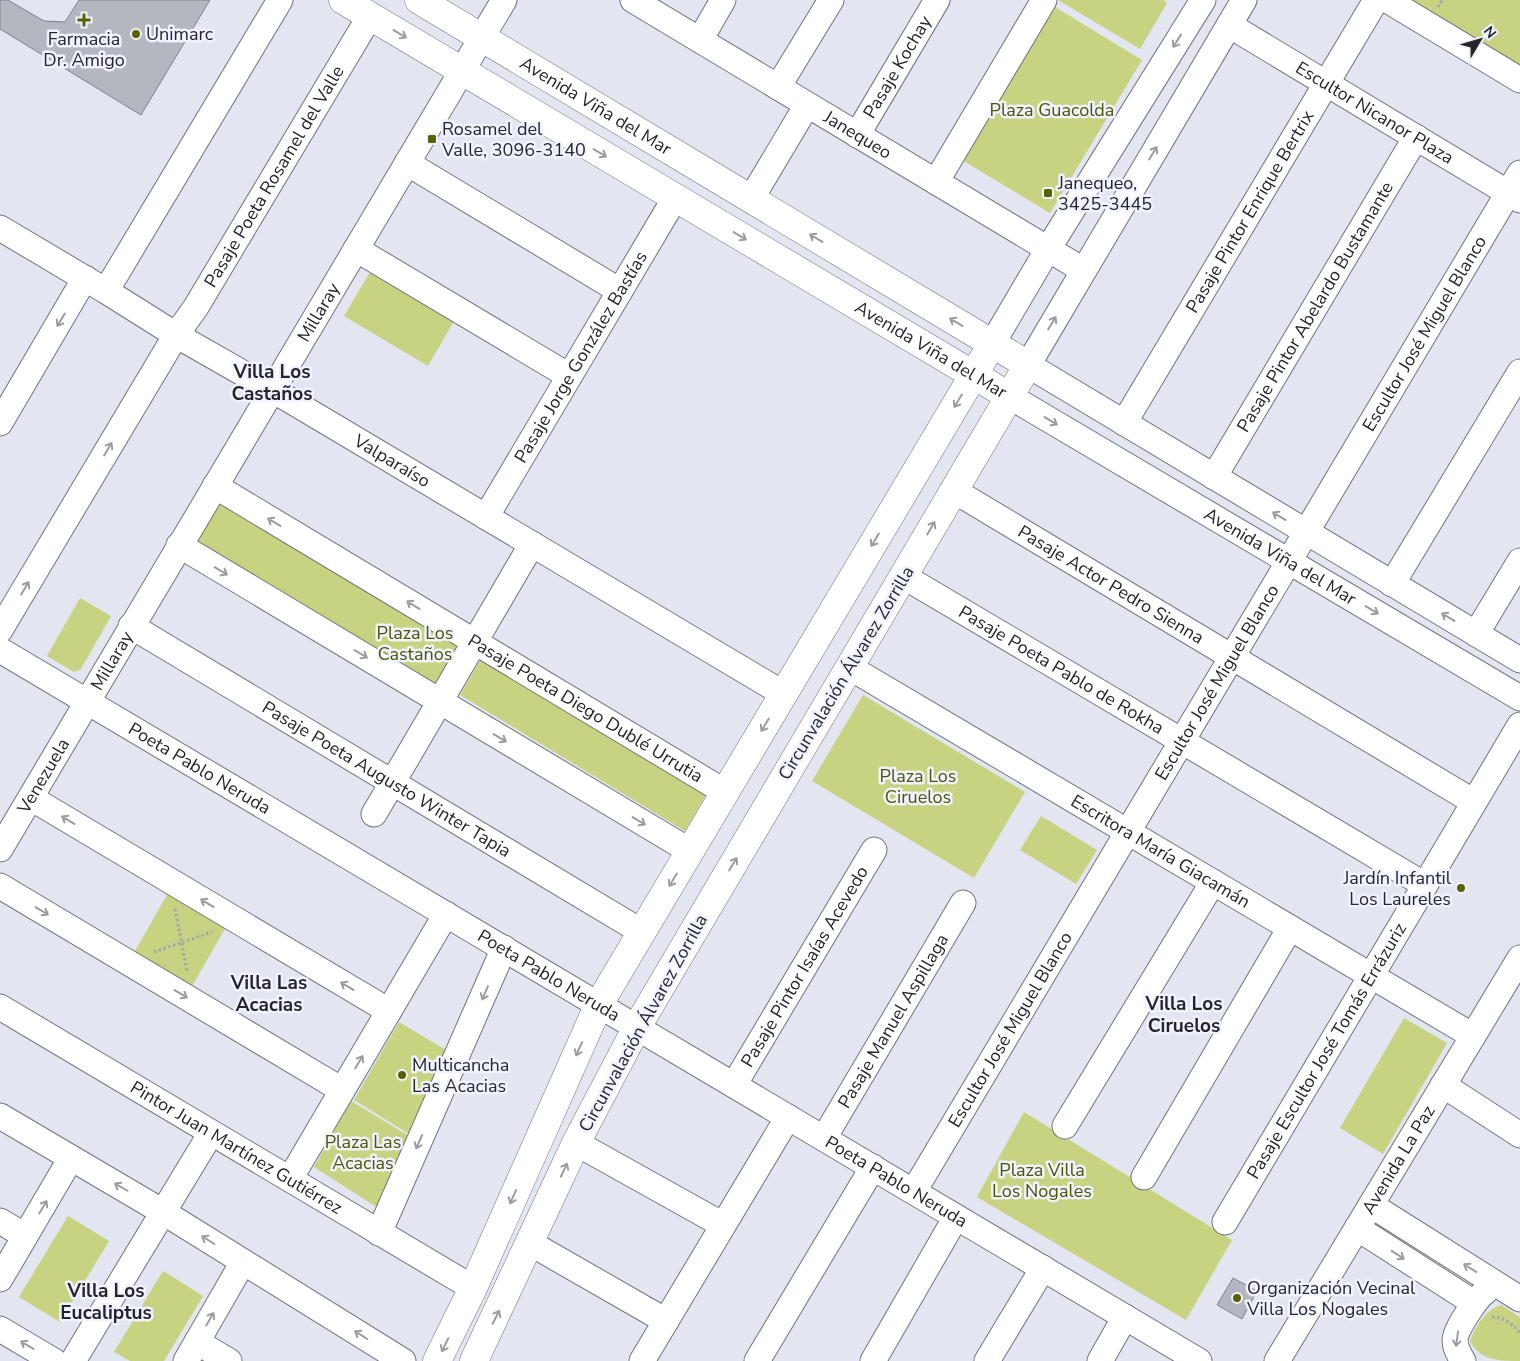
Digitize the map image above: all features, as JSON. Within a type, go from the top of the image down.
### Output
[{"type":"main road","name":"Avenida Viña del Mar","points":[[343,0],[1009,396]]},
{"type":"main road","name":"Avenida Viña del Mar","points":[[419,0],[1028,365]]},
{"type":"main road","name":"Circunvalación Álvarez Zorrilla","points":[[437,1361],[473,1288],[599,1004],[992,344]]},
{"type":"main road","name":"Circunvalación Álvarez Zorrilla","points":[[474,1361],[576,1143],[637,1027],[1028,365]]},
{"type":"street","points":[[0,423],[96,285],[280,0]]},
{"type":"street","name":"Millaray","points":[[87,702],[504,0]]},
{"type":"street","name":"Janequeo","points":[[633,0],[1083,270]]},
{"type":"street","points":[[700,40],[724,0]]},
{"type":"street","points":[[778,87],[831,0]]},
{"type":"street","name":"Pasaje Kochay","points":[[857,135],[937,0]]},
{"type":"street","points":[[936,182],[1044,0]]},
{"type":"street","name":"Circunvalación Álvarez Zorrilla","points":[[992,344],[1048,249],[1203,0]]},
{"type":"street","name":"Circunvalación Álvarez Zorrilla","points":[[1028,365],[1244,0]]},
{"type":"street","name":"Pasaje Pintor Enrique Bertrix","points":[[1124,423],[1376,0]]},
{"type":"street","points":[[1387,0],[1520,80]]},
{"type":"street","name":"Pasaje Poeta Rosamel del Valle","points":[[0,630],[176,335],[191,316],[370,16]]},
{"type":"street","name":"Escultor Nicanor Plaza","points":[[1229,25],[1416,137],[1516,188]]},
{"type":"street","points":[[751,199],[807,105]]},
{"type":"street","name":"Pasaje Pintor Abelardo Bustamante","points":[[1214,477],[1416,137]]},
{"type":"street","points":[[407,163],[620,291]]},
{"type":"street","name":"Escultor José Miguel Blanco","points":[[914,1192],[1306,532],[1516,188]]},
{"type":"street","name":"Pasaje Jorge González Bastías","points":[[486,517],[675,198]]},
{"type":"street","name":"Valparaíso","points":[[1,230],[784,694]]},
{"type":"street","points":[[356,249],[569,376]]},
{"type":"street","name":"Avenida Viña del Mar","points":[[1028,365],[1520,660]]},
{"type":"street","points":[[1392,584],[1520,372]]},
{"type":"street","name":"Avenida Viña del Mar","points":[[1009,396],[1520,698]]},
{"type":"street","name":"Pasaje Poeta Diego Dublé Urrutia","points":[[215,486],[725,792]]},
{"type":"street","name":"Pasaje Actor Pedro Sienna","points":[[953,490],[1474,802]]},
{"type":"street","points":[[374,814],[532,544]]},
{"type":"street","points":[[180,545],[690,851]]},
{"type":"street","points":[[1476,634],[1520,561]]},
{"type":"street","name":"Pasaje Poeta Pablo de Rokha","points":[[903,576],[1425,885]]},
{"type":"street","name":"Pasaje Poeta Augusto Winter Tapia","points":[[131,626],[642,932]]},
{"type":"street","name":"Poeta Pablo Neruda","points":[[0,650],[1199,1361]]},
{"type":"street","name":"Escritora María Giacamán","points":[[849,667],[1473,1036]]},
{"type":"street","name":"Venezuela","points":[[0,849],[87,702]]},
{"type":"street","name":"Pasaje Escultor José Tomás Errázuriz","points":[[1225,1222],[1520,725]]},
{"type":"street","points":[[31,798],[389,1011]]},
{"type":"street","name":"Pasaje Pintor Isaías Acevedo","points":[[734,1085],[874,850]]},
{"type":"street","points":[[1065,1126],[1213,882]]},
{"type":"street","points":[[0,886],[342,1090]]},
{"type":"street","name":"Pasaje Manuel Aspillaga","points":[[824,1138],[963,903]]},
{"type":"street","points":[[290,1179],[446,914]]},
{"type":"street","points":[[1144,1177],[1290,928]]},
{"type":"street","points":[[379,1233],[504,948]]},
{"type":"street","name":"Avenida La Paz","points":[[1277,1361],[1443,1085],[1518,965]]},
{"type":"street","name":"Pintor Juan Martínez Gutiérrez","points":[[0,1008],[473,1288]]},
{"type":"street","points":[[1443,1085],[1520,1135]]},
{"type":"street","points":[[0,1116],[163,1212],[403,1361]]},
{"type":"street","points":[[642,1361],[788,1117]]},
{"type":"street","points":[[73,1361],[211,1132]]},
{"type":"street","points":[[576,1143],[723,1225]]},
{"type":"street","points":[[0,1279],[71,1158]]},
{"type":"street","points":[[757,1361],[872,1167]]},
{"type":"street","points":[[1370,1206],[1516,1297]]},
{"type":"street","points":[[873,1361],[956,1217]]},
{"type":"street","points":[[0,1222],[25,1236]]},
{"type":"street","points":[[1357,1228],[1472,1308]]},
{"type":"street","points":[[530,1243],[666,1321]]},
{"type":"street","points":[[229,1361],[192,1351],[242,1262]]},
{"type":"street","points":[[987,1361],[1043,1268]]},
{"type":"street","points":[[1463,1361],[1456,1349],[1456,1335],[1483,1293],[1496,1289],[1516,1297]]},
{"type":"street","points":[[1100,1361],[1125,1317]]},
{"type":"street","points":[[0,1329],[54,1361]]},
{"type":"path","points":[[170,881],[192,1001]]},
{"type":"path","points":[[126,961],[238,922]]},
{"type":"path","points":[[1472,1308],[1487,1316],[1502,1318],[1520,1334]]},
{"type":"green space","points":[[1058,0],[1163,0],[1167,3],[1140,49]]},
{"type":"green space","points":[[1402,0],[1520,0],[1520,71]]},
{"type":"green space","name":"Plaza Guacolda","points":[[1055,7],[1142,60],[1050,213],[962,160]]},
{"type":"green space","points":[[370,272],[454,321],[428,366],[344,316]]},
{"type":"green space","name":"Plaza Los Castaños","points":[[222,500],[462,641],[436,686],[196,544]]},
{"type":"green space","points":[[80,598],[111,616],[81,669],[74,672],[47,656]]},
{"type":"green space","name":"Plaza Los Castaños","points":[[482,657],[707,793],[685,831],[460,695]]},
{"type":"green space","name":"Plaza Los Ciruelos","points":[[863,695],[1025,792],[974,878],[812,781]]},
{"type":"green space","points":[[1041,816],[1097,850],[1076,884],[1020,850]]},
{"type":"green space","points":[[168,893],[226,927],[192,986],[134,953]]},
{"type":"green space","points":[[1404,1018],[1447,1043],[1383,1154],[1340,1128]]},
{"type":"green space","name":"Multicancha Las Acacias","points":[[399,1022],[446,1050],[409,1134],[354,1100]]},
{"type":"green space","name":"Plaza Las Acacias","points":[[351,1101],[409,1136],[378,1208],[314,1167]]},
{"type":"green space","name":"Plaza Villa Los Nogales","points":[[1024,1112],[1232,1240],[1186,1320],[977,1197]]},
{"type":"green space","points":[[68,1216],[109,1241],[60,1322],[19,1297]]},
{"type":"green space","points":[[163,1271],[203,1296],[164,1361],[130,1361],[114,1352]]},
{"type":"green space","points":[[1501,1305],[1520,1317],[1520,1361],[1498,1360],[1485,1356],[1474,1348],[1470,1341],[1486,1314]]},
{"type":"building","name":"Unimarc","points":[[0,0],[8,0],[44,21],[65,22],[79,0],[210,0],[141,115],[0,29]]},
{"type":"building","name":"Organización Vecinal Villa Los Nogales","points":[[1233,1278],[1257,1291],[1242,1319],[1217,1305]]},
{"type":"place","name":"Farmacia Dr. Amigo","points":[[84,20]]},
{"type":"place","name":"Unimarc","points":[[136,34]]},
{"type":"place","name":"Rosamel del Valle, 3096-3140","points":[[432,139]]},
{"type":"place","name":"Janequeo, 3425-3445","points":[[1048,193]]},
{"type":"place","name":"Jardín Infantil Los Laureles","points":[[1461,888]]},
{"type":"place","name":"Multicancha Las Acacias","points":[[402,1075]]},
{"type":"place","name":"Organización Vecinal Villa Los Nogales","points":[[1237,1298]]},
{"type":"district","name":"Villa Los Castaños","points":[[272,382]]},
{"type":"district","name":"Villa Las Acacias","points":[[269,993]]},
{"type":"district","name":"Villa Los Ciruelos","points":[[1184,1014]]},
{"type":"district","name":"Villa Los Eucaliptus","points":[[106,1301]]}]
